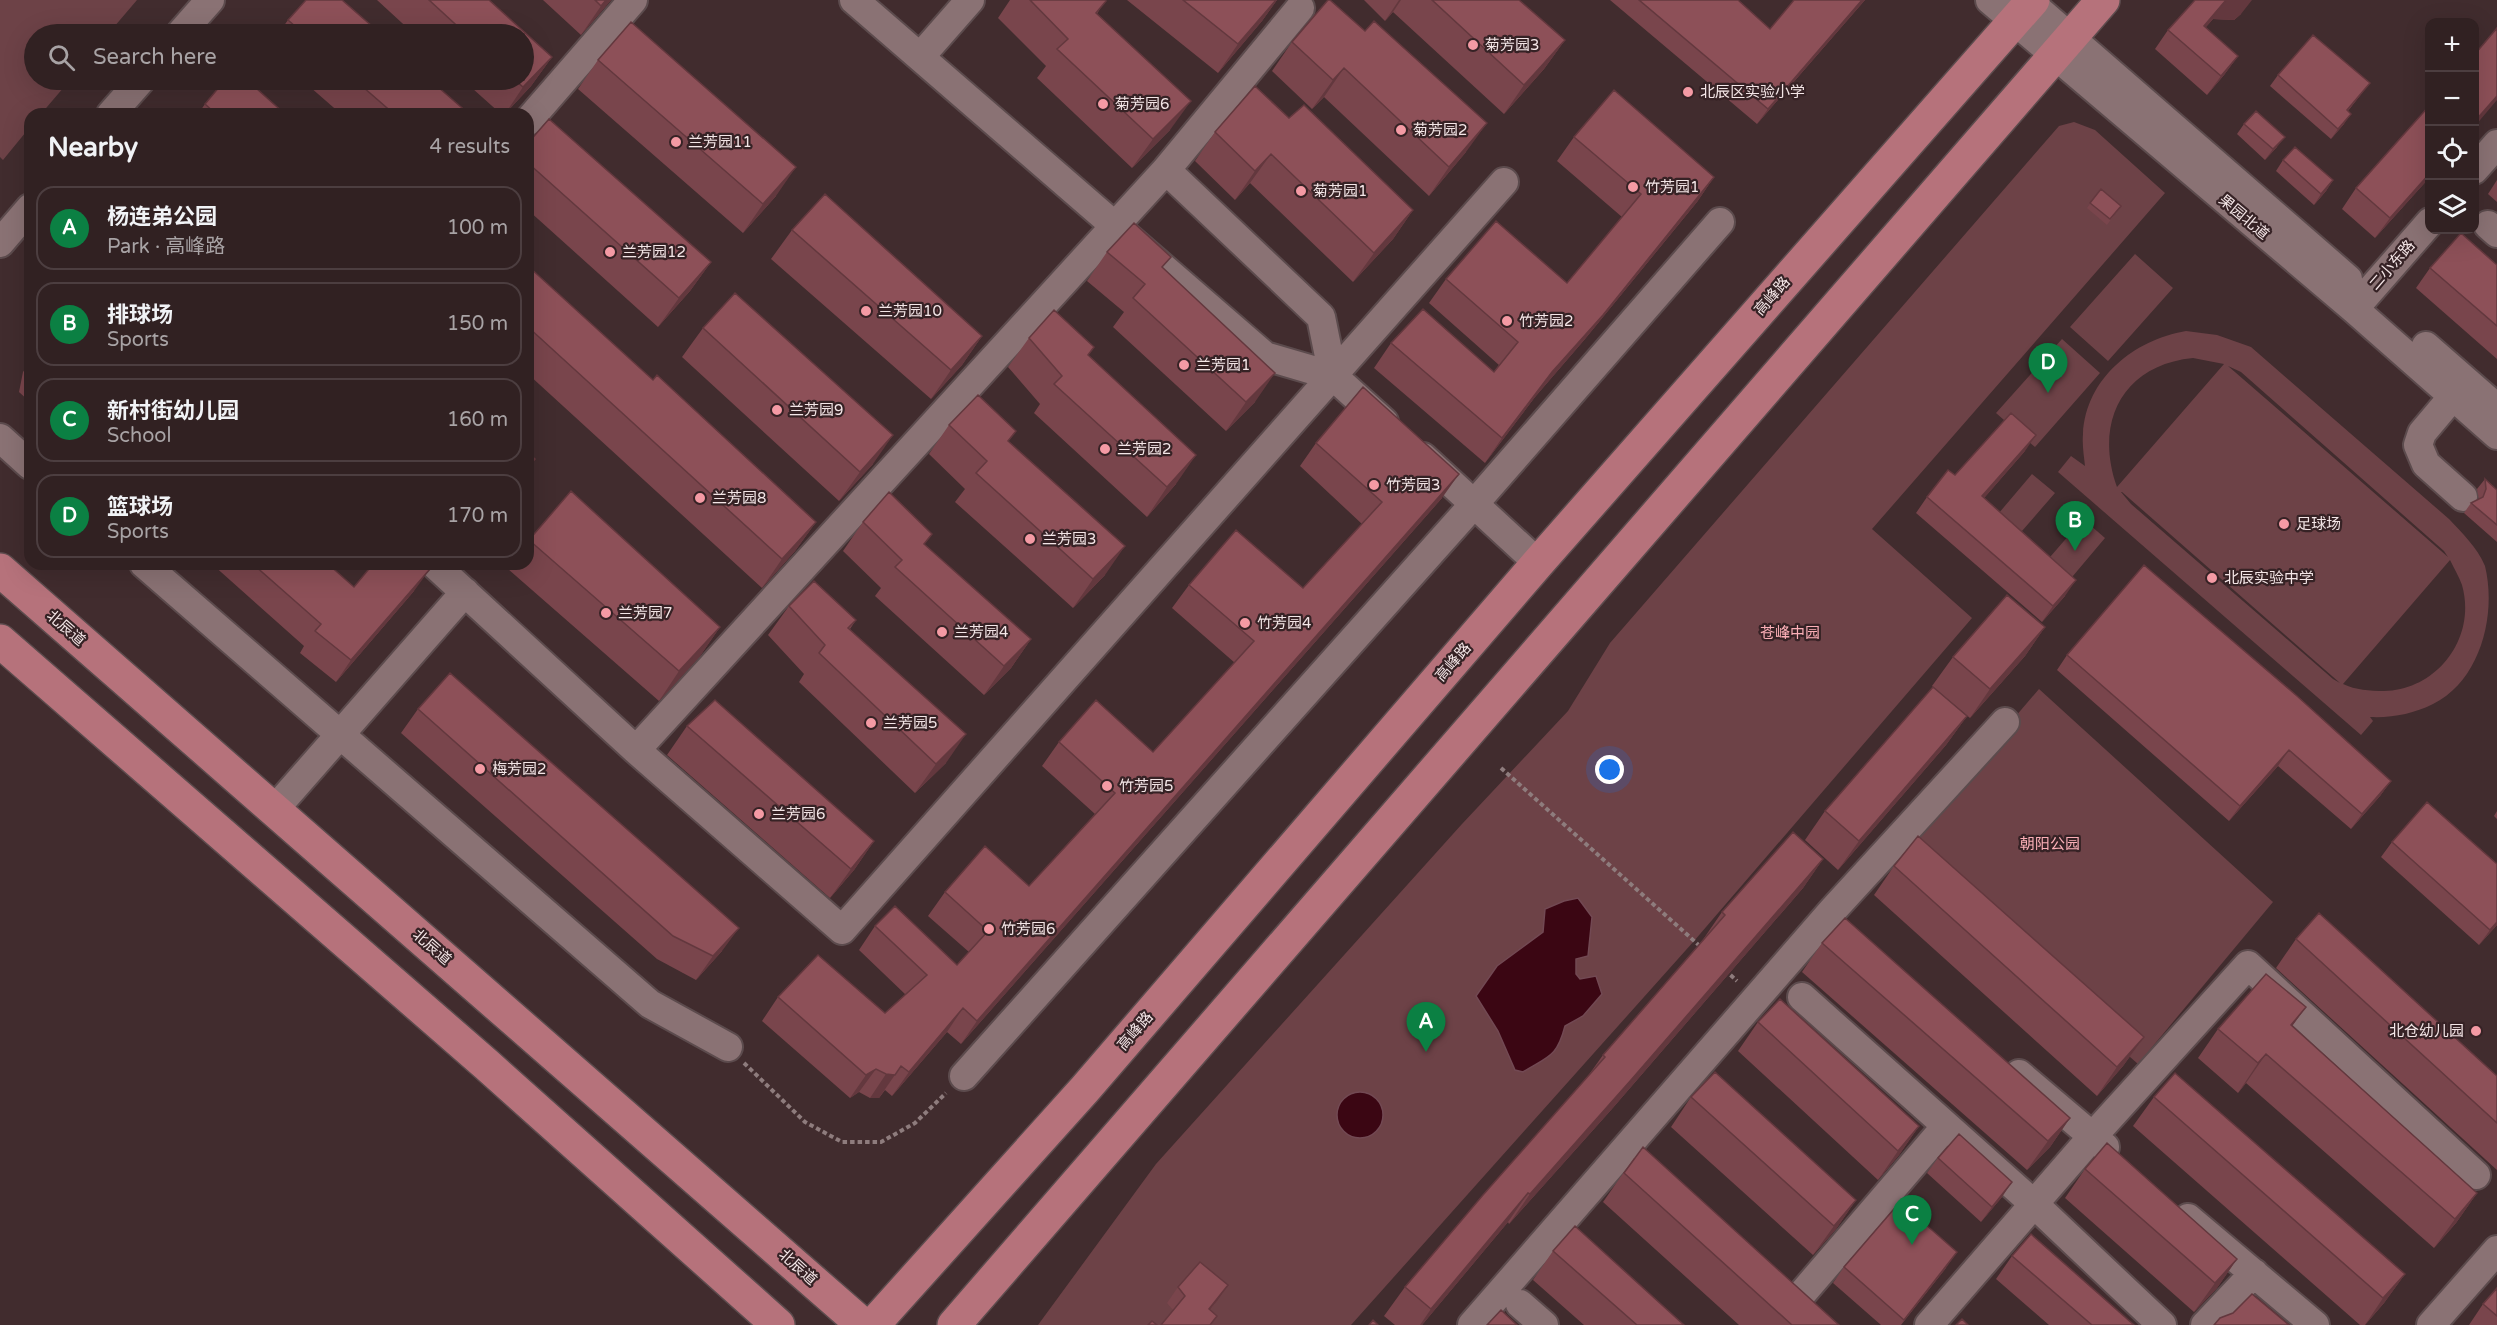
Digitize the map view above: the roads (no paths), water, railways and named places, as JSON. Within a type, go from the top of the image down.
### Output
[{"type":"main road","points":[[954,1325],[2103,0]]},
{"type":"main road","name":"高峰路","points":[[873,1325],[1085,1089],[1538,563],[2026,6]]},
{"type":"main road","name":"北辰道","points":[[0,570],[863,1325]]},
{"type":"main road","points":[[0,641],[487,1065],[778,1325]]},
{"type":"street","points":[[189,24],[210,0]]},
{"type":"street","points":[[534,114],[633,0]]},
{"type":"street","points":[[854,0],[1265,356],[1333,376],[1538,563]]},
{"type":"street","points":[[920,57],[970,0]]},
{"type":"street","name":"果园北道","points":[[1990,0],[2026,6],[2063,47],[2459,389],[2497,435]]},
{"type":"street","points":[[636,750],[1166,170],[1300,8]]},
{"type":"street","points":[[116,108],[132,90]]},
{"type":"street","points":[[2479,165],[2497,144]]},
{"type":"street","points":[[1166,170],[1321,317],[1333,376]]},
{"type":"street","points":[[441,570],[636,750],[842,930],[1504,182]]},
{"type":"street","points":[[0,243],[24,215]]},
{"type":"street","points":[[964,1076],[1474,504],[1720,222]]},
{"type":"street","name":"二小东路","points":[[2360,302],[2425,228]]},
{"type":"street","points":[[2459,389],[2421,435],[2418,449],[2426,465],[2463,497]]},
{"type":"street","name":"果园北道","points":[[2459,389],[2497,408]]},
{"type":"street","points":[[0,438],[24,460]]},
{"type":"street","points":[[151,570],[650,1004],[728,1047]]},
{"type":"street","points":[[274,810],[465,592]]},
{"type":"street","points":[[1472,1325],[1841,918],[2005,722]]},
{"type":"street","points":[[1929,1325],[2092,1137],[2248,965],[2476,1174]]},
{"type":"street","points":[[1802,997],[2034,1204],[2162,1325]]},
{"type":"street","points":[[2002,1059],[2128,1167]]},
{"type":"street","points":[[1801,1295],[1946,1125]]},
{"type":"street","points":[[2164,1197],[2315,1325]]},
{"type":"street","points":[[2432,1325],[2497,1250]]},
{"type":"street","points":[[2205,1325],[2254,1273]]},
{"type":"street","points":[[1520,1304],[1544,1325]]},
{"type":"place","name":"菊芳园3","points":[[1473,45]]},
{"type":"place","name":"北辰区实验小学","points":[[1688,92]]},
{"type":"place","name":"菊芳园6","points":[[1103,104]]},
{"type":"place","name":"菊芳园2","points":[[1401,130]]},
{"type":"place","name":"兰芳园11","points":[[676,142]]},
{"type":"place","name":"竹芳园1","points":[[1633,187]]},
{"type":"place","name":"菊芳园1","points":[[1301,191]]},
{"type":"place","name":"兰芳园12","points":[[610,252]]},
{"type":"place","name":"兰芳园10","points":[[866,311]]},
{"type":"place","name":"竹芳园2","points":[[1507,321]]},
{"type":"place","name":"兰芳园1","points":[[1184,365]]},
{"type":"place","name":"篮球场","points":[[2048,393]]},
{"type":"place","name":"兰芳园9","points":[[777,410]]},
{"type":"place","name":"兰芳园2","points":[[1105,449]]},
{"type":"place","name":"竹芳园3","points":[[1374,485]]},
{"type":"place","name":"兰芳园8","points":[[700,498]]},
{"type":"place","name":"足球场","points":[[2284,524]]},
{"type":"place","name":"兰芳园3","points":[[1030,539]]},
{"type":"place","name":"排球场","points":[[2075,551]]},
{"type":"place","name":"北辰实验中学","points":[[2212,578]]},
{"type":"place","name":"兰芳园7","points":[[606,613]]},
{"type":"place","name":"竹芳园4","points":[[1245,623]]},
{"type":"place","name":"兰芳园4","points":[[942,632]]},
{"type":"place","name":"兰芳园5","points":[[871,723]]},
{"type":"place","name":"梅芳园2","points":[[480,769]]},
{"type":"place","name":"竹芳园5","points":[[1107,786]]},
{"type":"place","name":"兰芳园6","points":[[759,814]]},
{"type":"place","name":"竹芳园6","points":[[989,929]]},
{"type":"place","name":"北仓幼儿园","points":[[2476,1031]]},
{"type":"place","name":"杨连弟公园","points":[[1426,1052]]},
{"type":"place","name":"新村街幼儿园","points":[[1912,1245]]},
{"type":"park label","name":"苍峰中园","points":[[1790,633]]},
{"type":"park label","name":"朝阳公园","points":[[2050,844]]}]
